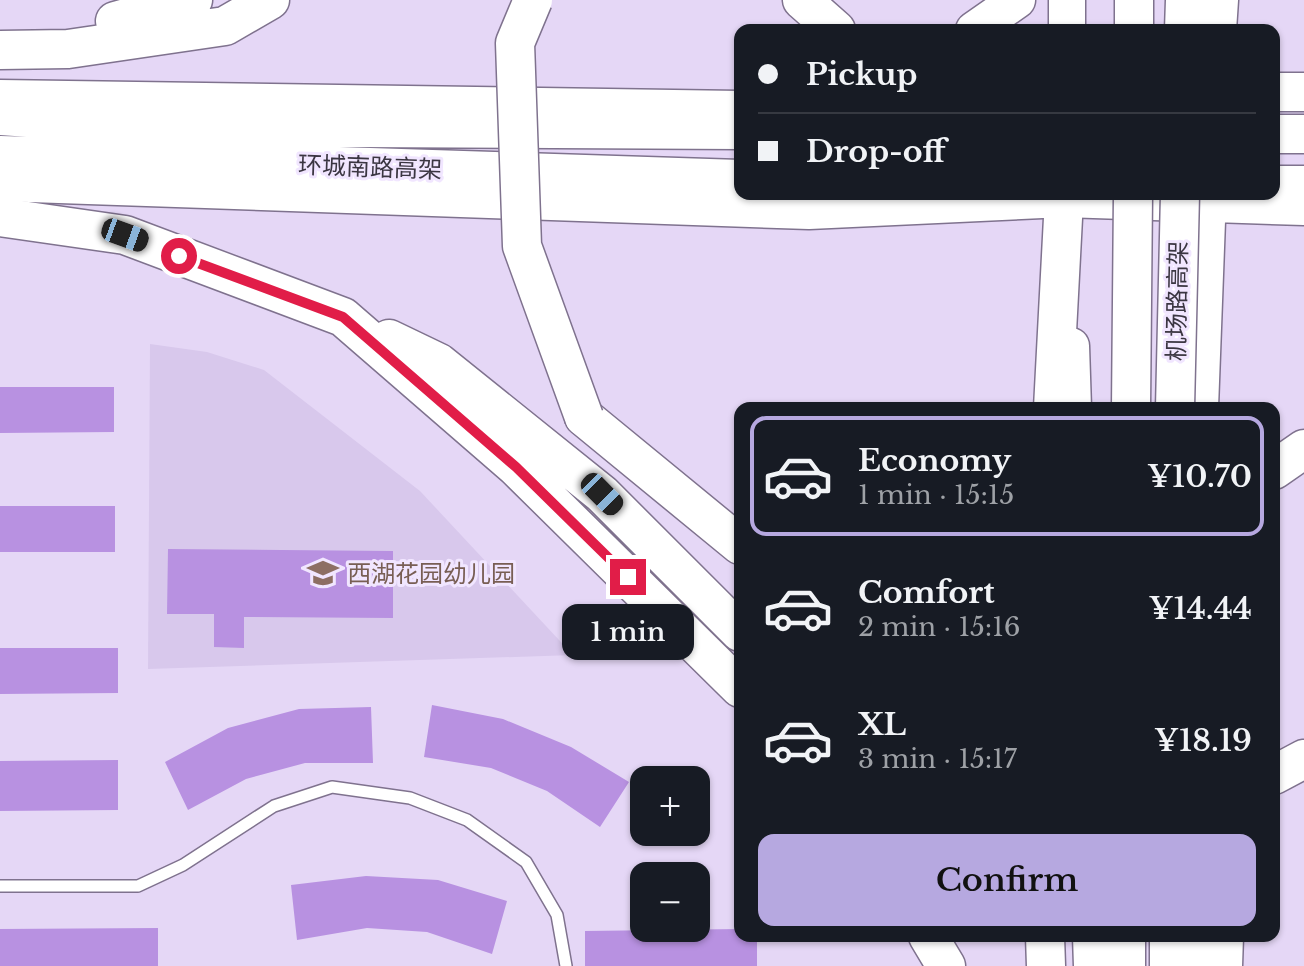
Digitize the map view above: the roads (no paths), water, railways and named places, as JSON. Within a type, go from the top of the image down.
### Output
[{"type":"highway","points":[[0,48],[193,0]]},
{"type":"highway","points":[[0,48],[68,49],[225,26],[270,0]]},
{"type":"highway","points":[[533,0],[515,43],[522,246],[584,417],[734,540]]},
{"type":"highway","points":[[802,0],[829,24]]},
{"type":"highway","points":[[1134,0],[1134,24]]},
{"type":"highway","points":[[1184,24],[1185,0]]},
{"type":"highway","points":[[1280,92],[1304,92]]},
{"type":"highway","name":"环城南路高架","points":[[0,116],[160,127],[734,130]]},
{"type":"highway","points":[[1280,134],[1304,134]]},
{"type":"highway","name":"环城南路高架","points":[[0,155],[734,179]]},
{"type":"highway","points":[[1280,185],[1304,185]]},
{"type":"highway","points":[[1053,402],[1064,200]]},
{"type":"highway","name":"机场路高架","points":[[1131,402],[1133,200]]},
{"type":"highway","name":"机场路高架","points":[[1176,402],[1199,200]]},
{"type":"highway","points":[[0,217],[125,235],[343,317],[439,363],[602,494],[734,626]]},
{"type":"highway","points":[[343,317],[516,467],[734,682]]},
{"type":"highway","points":[[1280,466],[1304,449]]},
{"type":"highway","points":[[1280,772],[1304,759]]},
{"type":"highway","points":[[932,942],[946,966]]},
{"type":"highway","points":[[1045,942],[1046,966]]},
{"type":"highway","points":[[1126,942],[1126,966]]},
{"type":"highway","points":[[1169,942],[1169,966]]},
{"type":"highway","points":[[1223,966],[1224,942]]},
{"type":"main road","points":[[983,24],[1017,0]]},
{"type":"main road","points":[[1067,0],[1067,24]]},
{"type":"main road","points":[[1218,24],[1220,0]]},
{"type":"main road","points":[[0,98],[734,109]]},
{"type":"main road","points":[[1280,120],[1304,120]]},
{"type":"main road","points":[[0,183],[809,211],[996,200]]},
{"type":"main road","points":[[1064,200],[1073,402]]},
{"type":"main road","points":[[1199,200],[1200,402]]},
{"type":"main road","points":[[1222,200],[1304,207]]},
{"type":"main road","points":[[1091,942],[1092,966]]},
{"type":"main road","points":[[1191,942],[1191,966]]},
{"type":"lane","points":[[0,886],[138,886],[183,865],[274,806],[332,787],[394,796],[467,820],[526,862],[557,915],[566,966]]},
{"type":"place","name":"西湖花园幼儿园","points":[[323,573]]}]
